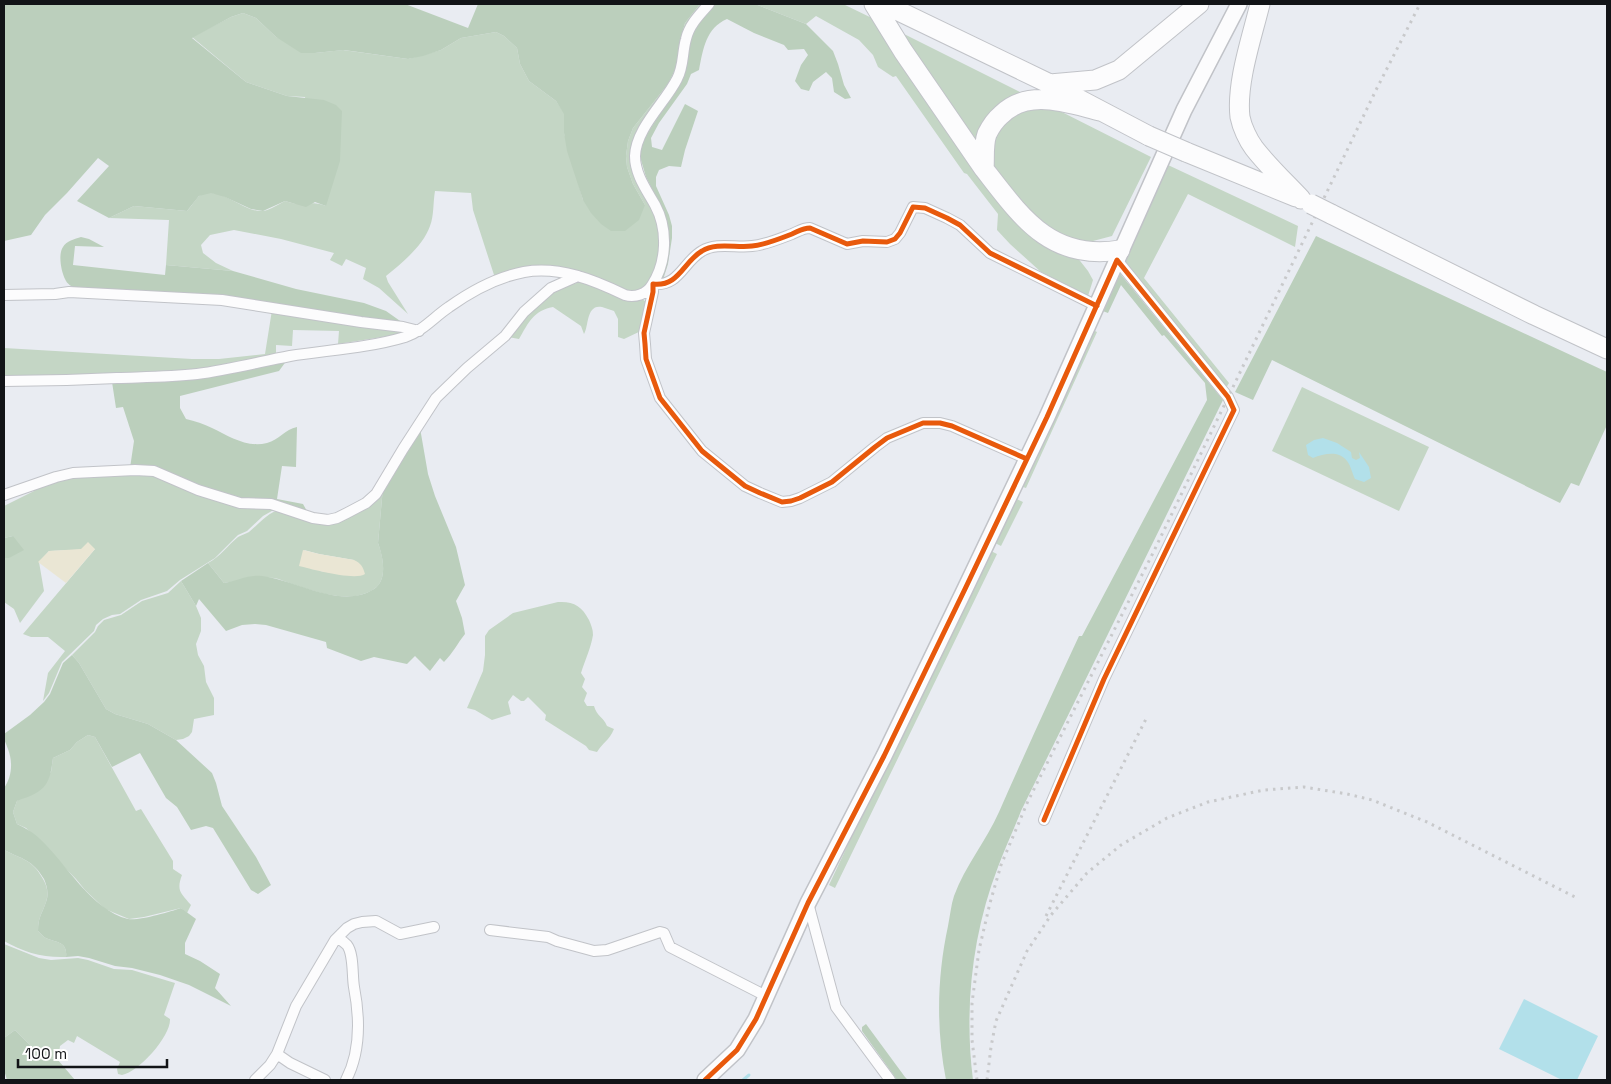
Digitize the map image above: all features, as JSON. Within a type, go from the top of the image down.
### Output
[{"type":"highway","points":[[874,4],[902,51],[984,169],[1013,207],[1046,237],[1079,250],[1119,255]]},
{"type":"highway","points":[[884,4],[1050,84],[1149,136],[1306,202],[1607,349]]},
{"type":"highway","points":[[1050,84],[1095,80],[1119,70],[1199,4]]},
{"type":"highway","points":[[1260,4],[1242,81],[1241,119],[1254,148],[1306,202]]},
{"type":"highway","points":[[984,169],[987,135],[997,119],[1012,106],[1032,99],[1050,99],[1100,110]]},
{"type":"street","points":[[4,381],[159,378],[190,375],[406,337],[419,331],[449,306],[473,292],[511,275],[536,271],[568,273],[589,279],[630,296],[649,290],[662,262],[664,252],[663,234],[659,215],[638,173],[635,154],[646,126],[677,80],[682,68],[686,37],[690,27],[709,4]]},
{"type":"street","points":[[705,1080],[737,1050],[756,1019],[808,903],[884,756],[1026,459],[1097,306],[1184,110],[1238,4]]},
{"type":"street","points":[[653,284],[662,285],[669,282],[702,251],[711,248],[750,247],[804,228],[810,228],[847,244],[863,240],[887,242],[895,239],[900,233],[913,207],[920,207],[930,209],[960,225],[990,252],[1097,306]]},
{"type":"street","points":[[1044,820],[1104,679],[1234,410],[1228,397],[1119,255]]},
{"type":"street","points":[[4,495],[73,473],[154,471],[198,490],[240,503],[271,504],[313,518],[328,520],[337,518],[366,503],[376,494],[441,392],[505,336],[524,312],[551,288],[578,276]]},
{"type":"street","points":[[653,284],[644,333],[646,360],[660,398],[702,451],[745,486],[772,499],[782,502],[791,501],[832,482],[887,438],[923,423],[940,423],[952,426],[1026,459]]},
{"type":"street","points":[[4,295],[69,292],[222,300],[419,331]]},
{"type":"street","points":[[808,903],[836,1006],[890,1080]]},
{"type":"street","points":[[255,1080],[270,1066],[277,1054],[296,1006],[338,938],[354,924],[376,921],[400,934],[434,927]]},
{"type":"street","points":[[490,930],[548,936],[557,942],[594,951],[606,950],[660,932],[664,933],[670,947],[766,996]]},
{"type":"street","points":[[338,938],[347,946],[350,952],[359,1022],[355,1058],[346,1080]]},
{"type":"street","points":[[277,1054],[290,1063],[325,1080]]},
{"type":"green space","points":[[4,4],[405,4],[468,28],[478,4],[700,4],[685,23],[679,45],[677,66],[668,84],[633,128],[628,141],[627,167],[633,184],[645,205],[639,220],[625,231],[611,231],[591,213],[583,200],[567,151],[564,133],[564,114],[556,101],[529,81],[520,64],[517,48],[504,36],[496,32],[461,38],[441,50],[408,59],[344,50],[301,53],[276,37],[256,18],[243,13],[231,17],[192,38],[246,82],[287,96],[324,100],[336,105],[342,111],[340,161],[326,206],[315,202],[306,207],[285,201],[263,211],[251,209],[211,193],[199,196],[187,211],[134,206],[109,218],[77,201],[109,166],[98,158],[45,215],[31,235],[4,241]]},
{"type":"green space","points":[[700,4],[704,4],[680,67],[633,145],[657,215],[661,247],[655,270],[646,286],[635,291],[629,291],[573,271],[495,278],[473,210],[471,193],[435,191],[432,218],[427,233],[411,254],[386,276],[408,314],[379,288],[363,279],[366,268],[346,259],[342,266],[330,260],[334,253],[281,239],[234,230],[210,235],[201,245],[203,253],[216,263],[233,271],[166,265],[169,220],[109,218],[134,206],[187,211],[199,196],[206,193],[214,193],[247,208],[263,211],[285,201],[326,206],[305,97],[287,96],[246,82],[192,37],[243,13],[256,18],[276,37],[315,53],[343,50],[408,59],[441,50],[461,38],[496,32],[504,36],[517,48],[520,64],[529,81],[556,101],[565,114],[564,133],[583,200],[645,205],[633,184],[627,167],[628,141],[633,128],[668,84],[677,66],[679,45],[685,23]]},
{"type":"green space","points":[[714,4],[755,4],[806,24],[833,51],[844,85],[851,98],[845,99],[834,92],[832,78],[826,72],[813,82],[809,91],[801,89],[795,81],[801,65],[808,55],[804,49],[788,50],[784,45],[754,33],[727,19],[714,28],[702,54],[699,70],[691,74],[687,84],[659,123],[651,138],[652,147],[662,150],[685,104],[698,111],[681,167],[669,166],[659,170],[656,177],[656,186],[672,226],[668,264],[662,283],[658,282],[667,223],[646,177],[641,160],[641,143],[684,77],[690,37],[703,16]]},
{"type":"green space","points":[[755,4],[843,4],[878,21],[1010,217],[1022,229],[1035,237],[1077,257],[1088,271],[1093,280],[1088,296],[1041,272],[997,230],[998,214],[967,174],[964,173],[896,76],[893,77],[878,67],[873,55],[859,40],[816,16],[806,24]]},
{"type":"green space","points":[[893,30],[1028,96],[980,142],[971,144]]},
{"type":"green space","points":[[1044,103],[1151,157],[1112,236],[1093,241],[1081,241],[1059,234],[1033,222],[992,170],[992,138],[1004,119]]},
{"type":"green space","points":[[1168,165],[1298,226],[1295,247],[1188,194],[1144,278],[1229,383],[1226,388],[1122,261]]},
{"type":"green space","points":[[1316,236],[1607,372],[1607,425],[1579,486],[1571,483],[1560,503],[1272,360],[1253,400],[1235,392]]},
{"type":"green space","points":[[81,237],[104,247],[75,246],[73,265],[165,275],[166,265],[233,271],[296,289],[364,303],[386,311],[403,323],[77,289],[65,279],[60,258],[61,250],[66,243]]},
{"type":"green space","points":[[1118,271],[1223,400],[1021,811],[989,892],[976,945],[972,972],[969,1026],[973,1080],[946,1080],[939,1022],[939,1003],[944,945],[954,896],[964,874],[999,812],[1079,636],[1082,636],[1207,400],[1205,383],[1164,335],[1162,336],[1121,285],[1108,313],[1100,310]]},
{"type":"green space","points":[[584,282],[645,301],[643,330],[624,339],[618,337],[618,319],[614,311],[597,307],[593,309],[589,316],[584,334],[581,326],[553,307],[536,314],[519,339],[508,337],[532,309],[550,294],[560,288]]},
{"type":"green space","points":[[272,310],[401,330],[403,332],[401,334],[338,344],[339,331],[293,330],[292,346],[276,345],[276,356],[197,370],[4,378],[4,348],[192,359],[219,359],[265,354]]},
{"type":"green space","points":[[1091,329],[1097,332],[1026,488],[1017,485]]},
{"type":"green space","points":[[287,360],[279,371],[180,396],[180,408],[186,419],[206,425],[245,443],[259,444],[271,442],[297,427],[296,467],[282,466],[277,499],[303,504],[308,513],[246,501],[130,468],[134,441],[123,407],[116,408],[112,382]]},
{"type":"green space","points":[[1302,387],[1429,447],[1399,511],[1272,451]]},
{"type":"green space","points":[[420,428],[428,474],[456,547],[465,585],[456,601],[465,634],[444,662],[440,658],[430,671],[415,656],[407,664],[374,657],[361,661],[327,648],[326,642],[266,625],[242,625],[226,631],[199,599],[196,606],[181,581],[208,563],[224,583],[248,577],[262,576],[333,595],[361,595],[374,589],[383,574],[383,561],[378,543],[383,487]]},
{"type":"green space","points":[[149,472],[277,508],[263,516],[247,531],[238,535],[215,558],[180,580],[167,591],[141,600],[120,614],[103,619],[96,625],[94,631],[62,662],[49,693],[43,701],[48,673],[65,651],[48,637],[31,637],[23,634],[95,549],[49,551],[39,562],[44,591],[20,623],[14,609],[4,602],[4,558],[9,558],[13,536],[4,538],[4,506],[34,491],[33,486],[58,478]]},
{"type":"green space","points":[[383,487],[378,543],[383,561],[383,574],[374,589],[365,594],[344,597],[333,596],[268,577],[224,583],[208,563],[238,537],[249,532],[268,516],[281,509],[327,522]],"holes":[[[304,550],[354,560],[355,576],[320,571]]]},
{"type":"green space","points":[[1012,497],[1023,502],[1001,546],[991,541]]},
{"type":"green space","points":[[13,536],[24,550],[9,558],[4,558],[4,538]]},
{"type":"green space","points":[[987,549],[997,554],[835,888],[829,885]]},
{"type":"green space","points":[[181,581],[201,618],[201,631],[196,644],[198,655],[204,666],[206,682],[214,698],[214,715],[194,719],[192,732],[189,736],[176,740],[148,724],[115,714],[106,709],[79,663],[72,655],[104,620],[121,615],[142,601],[168,593]]},
{"type":"green space","points":[[558,602],[568,602],[580,608],[589,620],[592,629],[592,640],[581,673],[585,679],[582,687],[587,693],[584,701],[587,706],[594,706],[607,726],[614,729],[597,752],[589,750],[586,746],[545,720],[546,715],[528,697],[521,701],[513,695],[508,702],[511,714],[492,720],[475,710],[467,708],[483,671],[485,636],[489,630],[513,613]]},
{"type":"green space","points":[[72,655],[79,663],[106,709],[115,714],[148,724],[176,740],[212,773],[222,806],[256,857],[271,885],[258,894],[251,890],[213,828],[206,826],[191,830],[177,807],[166,798],[140,753],[112,767],[95,737],[88,735],[77,742],[70,750],[53,758],[49,778],[41,790],[17,801],[13,812],[17,824],[29,830],[37,837],[91,896],[115,914],[128,919],[139,919],[181,908],[196,919],[185,943],[185,954],[220,974],[215,988],[231,1006],[189,985],[160,975],[115,966],[89,958],[78,956],[66,957],[63,945],[44,937],[38,931],[39,919],[47,896],[47,887],[44,879],[31,864],[4,850],[4,788],[9,779],[11,764],[4,734],[44,702],[50,694],[63,663]]},
{"type":"green space","points":[[88,735],[95,737],[136,811],[141,809],[173,861],[173,869],[182,875],[179,885],[180,891],[191,905],[187,913],[181,908],[129,919],[105,909],[26,828],[17,824],[13,812],[17,801],[51,772],[53,758],[70,750],[77,742]]},
{"type":"green space","points":[[4,850],[31,864],[43,879],[47,896],[39,919],[38,931],[44,937],[63,945],[66,957],[34,954],[4,941]]},
{"type":"green space","points":[[4,944],[39,958],[51,960],[78,958],[114,969],[132,970],[175,983],[164,1015],[170,1019],[169,1026],[160,1043],[137,1067],[122,1075],[118,1074],[117,1069],[120,1062],[77,1036],[74,1043],[68,1040],[60,1046],[58,1060],[41,1056],[15,1030],[4,1038]]},
{"type":"green space","points":[[866,1024],[908,1080],[897,1080],[862,1031],[862,1027]]},
{"type":"green space","points":[[15,1030],[41,1056],[58,1060],[75,1080],[7,1080],[4,1070],[4,1038]]},
{"type":"sand","points":[[88,542],[95,549],[66,583],[38,562],[49,551],[81,549]]},
{"type":"sand","points":[[303,550],[354,560],[358,562],[365,574],[360,576],[343,575],[299,566]]},
{"type":"water","points":[[1323,438],[1337,443],[1351,452],[1352,458],[1356,460],[1360,458],[1359,452],[1369,467],[1371,478],[1364,482],[1355,479],[1348,463],[1339,455],[1326,454],[1313,458],[1308,455],[1306,445],[1314,440]]},
{"type":"water","points":[[1524,999],[1598,1036],[1577,1080],[1562,1080],[1499,1049]]},
{"type":"waterway","points":[[743,1080],[749,1075]]},
{"type":"railway","points":[[977,1080],[972,1040],[972,1003],[979,950],[1001,865],[1028,801],[1154,551],[1376,90],[1420,4]]},
{"type":"railway","points":[[1046,916],[1147,717]]},
{"type":"railway","points":[[987,1080],[996,1021],[1027,951],[1051,915],[1087,873],[1121,845],[1167,818],[1208,802],[1264,790],[1304,787],[1372,800],[1427,822],[1575,897]]},
{"type":"cycle path","points":[[1027,459],[952,426],[940,423],[923,423],[887,438],[832,482],[800,498],[782,502],[745,486],[702,451],[660,398],[646,359],[644,333],[653,284],[669,282],[690,261],[708,248],[762,244],[810,228],[847,244],[863,241],[887,242],[895,239],[900,233],[913,207],[925,208],[947,218],[960,225],[990,253],[1097,306]]},
{"type":"cycle path","points":[[705,1080],[737,1050],[756,1019],[808,903],[884,756],[1047,417],[1117,260],[1228,397],[1234,410],[1104,679],[1044,820]]}]
